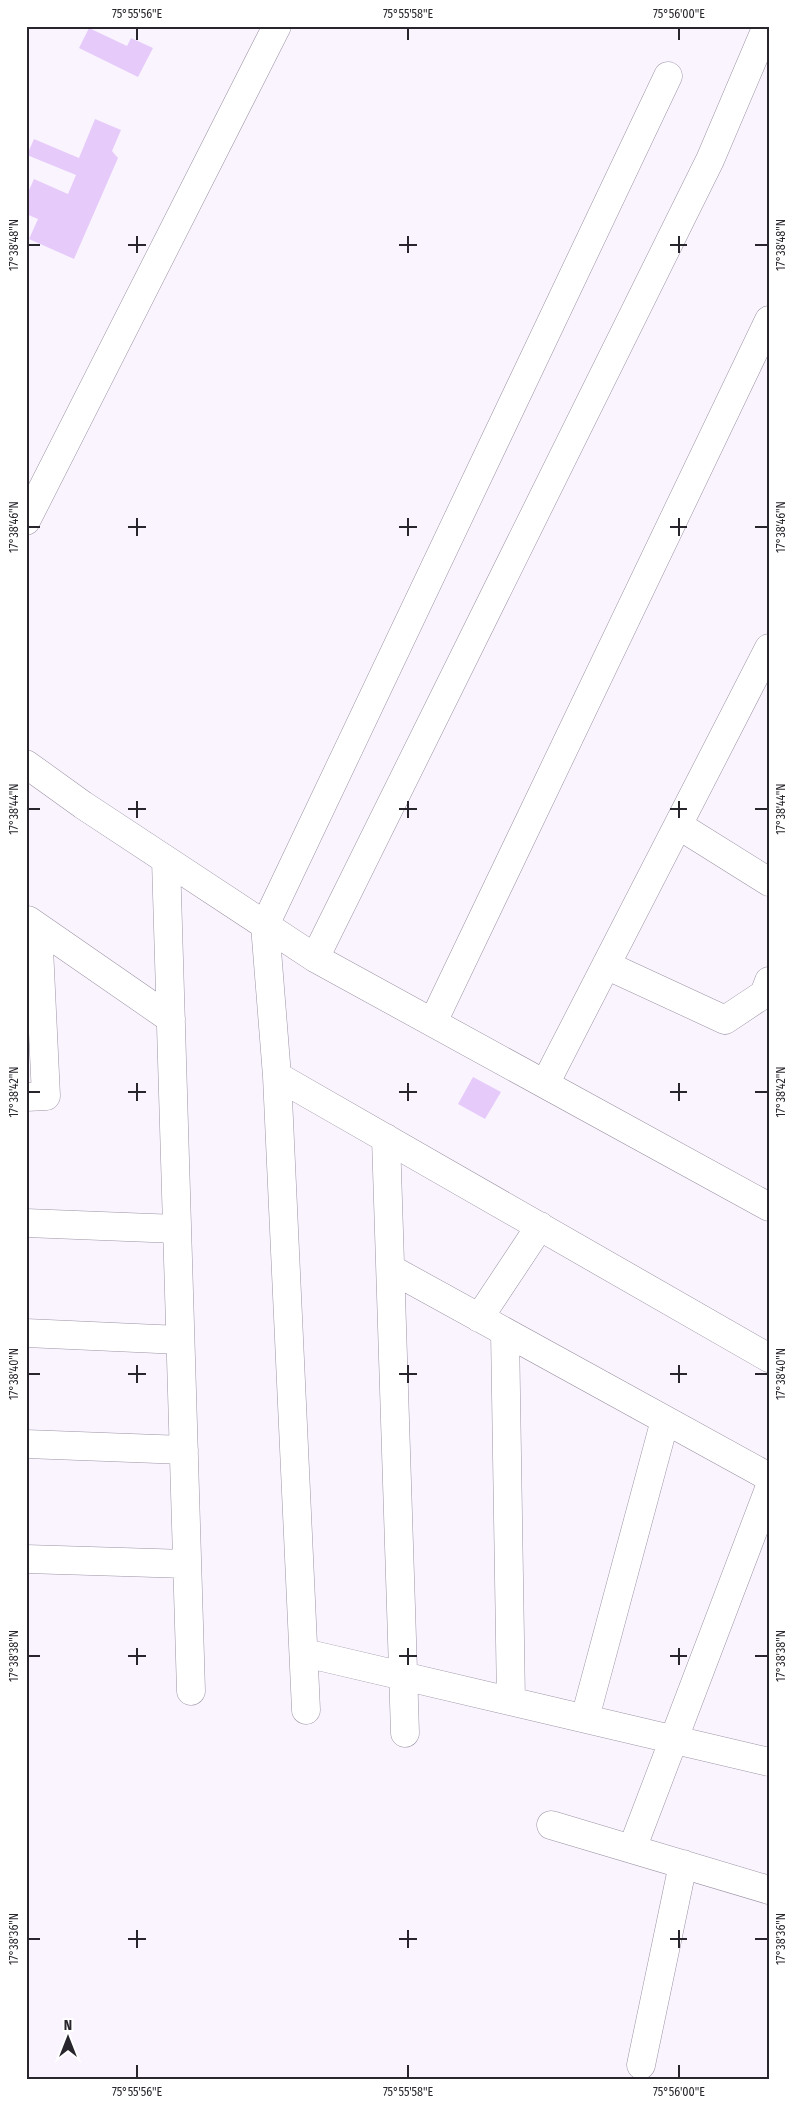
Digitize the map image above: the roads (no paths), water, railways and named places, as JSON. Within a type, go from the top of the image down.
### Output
[{"type":"street","points":[[26,522],[277,26]]},
{"type":"street","points":[[316,958],[710,160],[767,26]]},
{"type":"street","points":[[306,1710],[305,1653],[277,1076],[265,924],[668,76]]},
{"type":"street","points":[[433,1022],[769,320]]},
{"type":"street","points":[[546,1084],[678,825],[761,681],[769,648]]},
{"type":"street","points":[[26,764],[82,805],[316,958],[769,1207]]},
{"type":"street","points":[[678,825],[769,882]]},
{"type":"street","points":[[166,860],[191,1692]]},
{"type":"street","points":[[32,922],[171,1019]]},
{"type":"street","points":[[26,1097],[46,1096],[32,922]]},
{"type":"street","points":[[606,965],[725,1020],[764,994],[769,981]]},
{"type":"street","points":[[277,1076],[769,1358]]},
{"type":"street","points":[[386,1138],[405,1733]]},
{"type":"street","points":[[26,1224],[177,1230]]},
{"type":"street","points":[[479,1318],[540,1226]]},
{"type":"street","points":[[390,1269],[769,1477]]},
{"type":"street","points":[[504,1332],[511,1701]]},
{"type":"street","points":[[26,1333],[180,1340]]},
{"type":"street","points":[[585,1718],[665,1420]]},
{"type":"street","points":[[26,1444],[184,1450]]},
{"type":"street","points":[[632,1849],[769,1489]]},
{"type":"street","points":[[26,1559],[187,1564]]},
{"type":"street","points":[[305,1653],[769,1762]]},
{"type":"street","points":[[551,1825],[769,1890]]},
{"type":"street","points":[[642,2064],[683,1864]]}]
